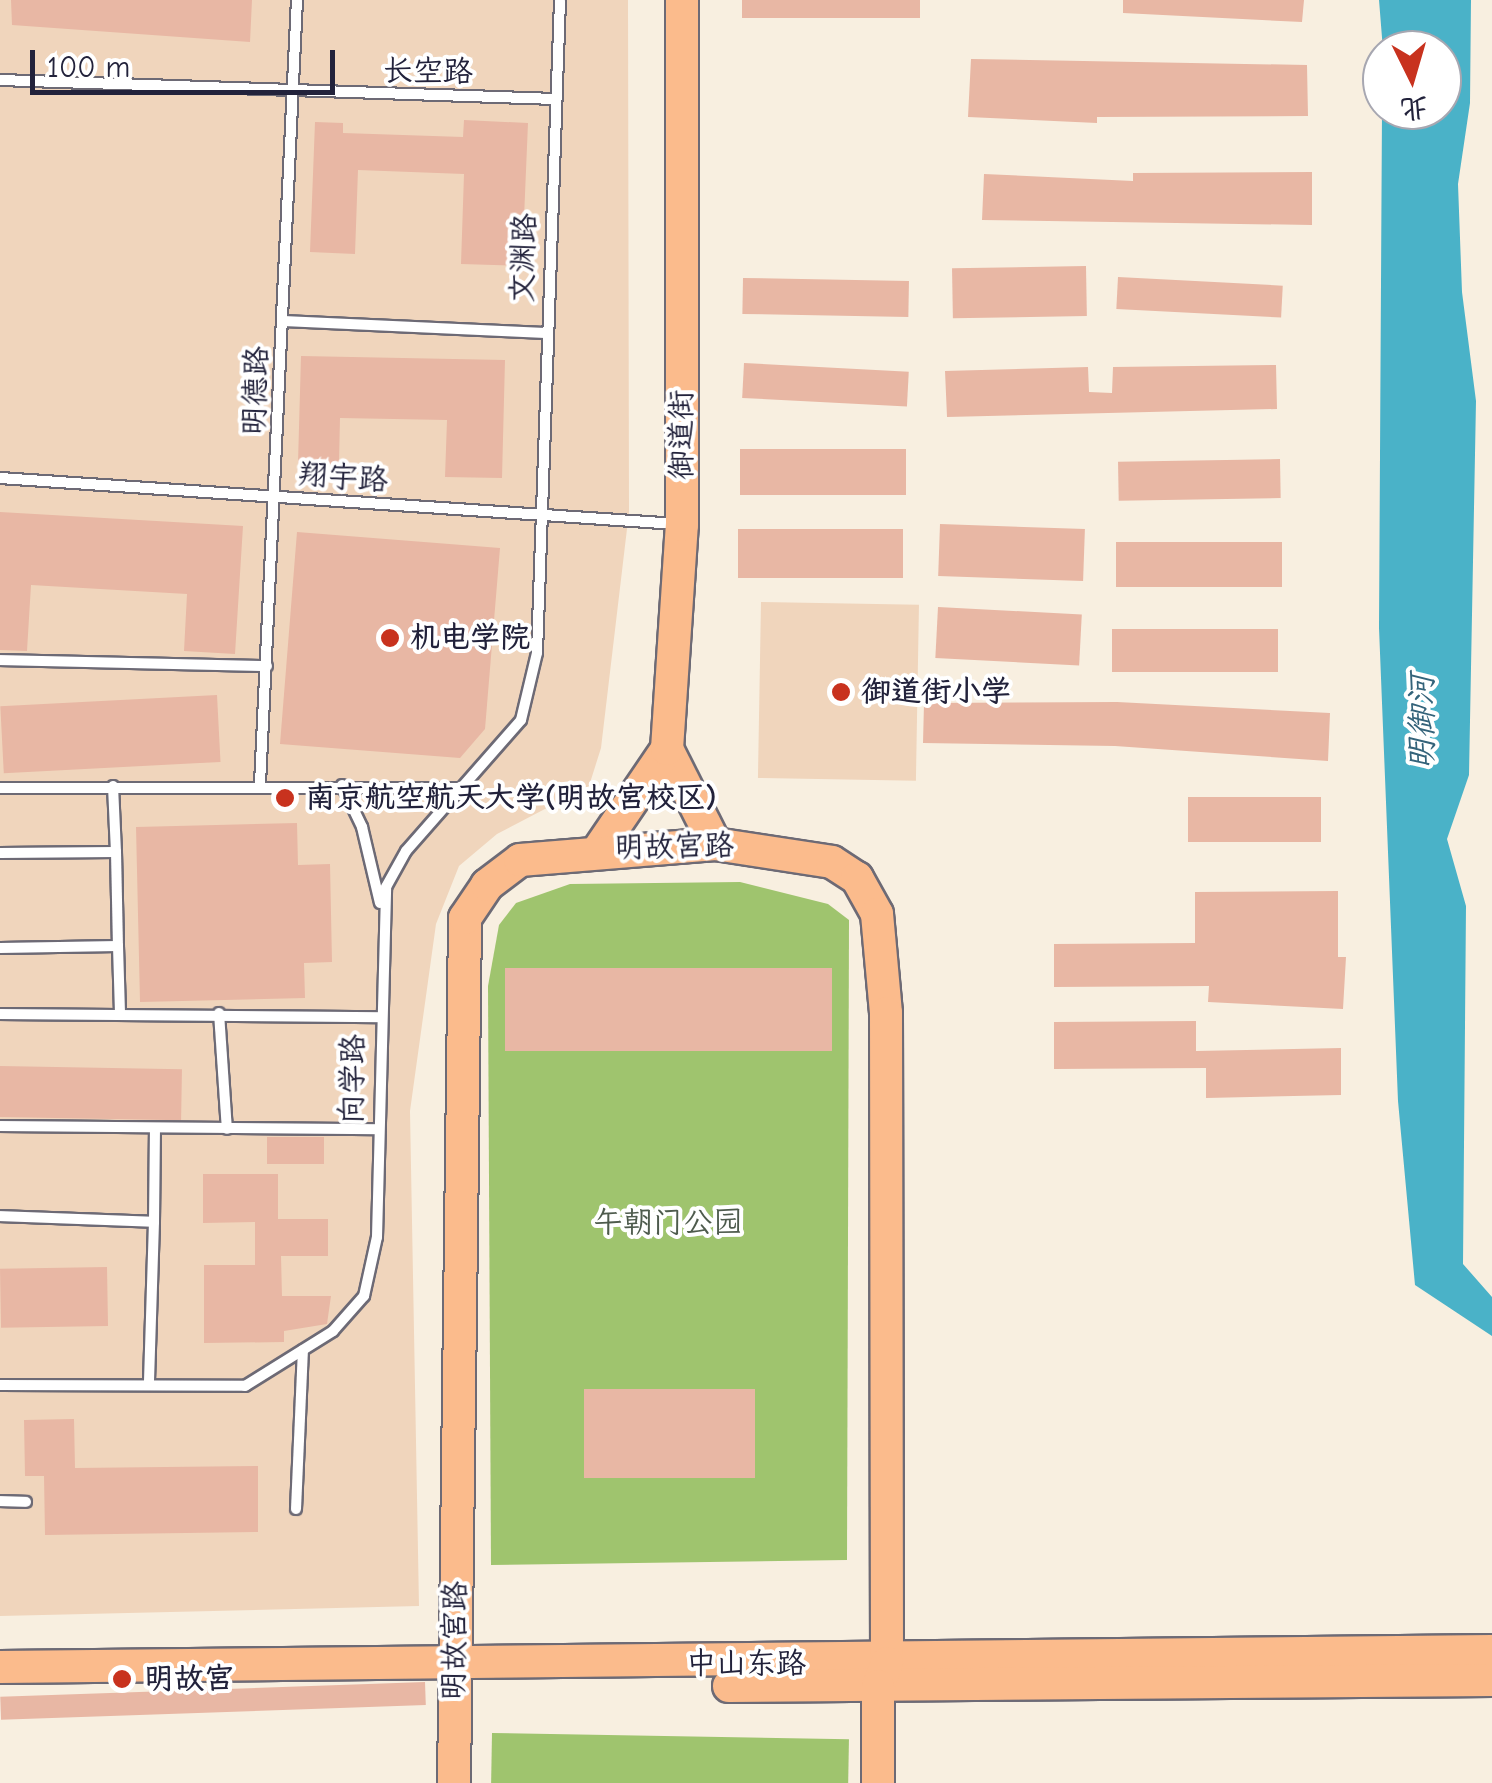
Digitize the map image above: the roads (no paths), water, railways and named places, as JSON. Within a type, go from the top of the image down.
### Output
[{"type":"main road","name":"御道街","points":[[667,749],[682,525],[682,0]]},
{"type":"main road","points":[[599,848],[667,749],[715,844]]},
{"type":"main road","name":"明故宫路","points":[[454,1783],[460,937],[474,900],[520,860],[599,848],[715,844],[832,862],[856,878],[877,914],[886,1012],[878,1783]]},
{"type":"main road","name":"中山东路","points":[[882,1674],[1492,1651]]},
{"type":"main road","name":"中山东路","points":[[0,1667],[454,1676]]},
{"type":"main road","name":"中山东路","points":[[0,1689],[454,1676],[882,1674],[1492,1680]]},
{"type":"lane","name":"明德路","points":[[260,784],[277,498],[297,0]]},
{"type":"lane","name":"文渊路","points":[[542,518],[560,0]]},
{"type":"lane","name":"长空路","points":[[0,80],[294,94],[556,99]]},
{"type":"lane","points":[[283,322],[546,333]]},
{"type":"lane","name":"翔宇路","points":[[0,478],[682,525]]},
{"type":"lane","name":"向学路","points":[[0,1384],[244,1386],[333,1331],[364,1296],[376,1236],[382,909],[406,851],[468,788],[521,720],[537,653],[542,518]]},
{"type":"lane","points":[[0,660],[267,666]]},
{"type":"lane","points":[[0,788],[260,784],[468,788]]},
{"type":"lane","points":[[342,785],[362,827],[382,909]]},
{"type":"lane","points":[[113,786],[120,1014]]},
{"type":"lane","points":[[0,852],[116,852]]},
{"type":"lane","points":[[0,948],[118,946]]},
{"type":"lane","points":[[0,1014],[379,1016]]},
{"type":"lane","points":[[220,1014],[227,1129]]},
{"type":"lane","points":[[0,1126],[376,1129]]},
{"type":"lane","points":[[149,1386],[155,1130]]},
{"type":"lane","points":[[0,1216],[154,1222]]},
{"type":"lane","points":[[296,1509],[303,1350]]},
{"type":"lane","points":[[0,1501],[26,1502]]},
{"type":"water","name":"明御河","points":[[1379,0],[1471,0],[1470,103],[1458,184],[1462,292],[1476,401],[1469,775],[1447,839],[1466,906],[1463,1264],[1492,1297],[1492,1336],[1415,1285],[1398,1101],[1379,628],[1382,130],[1462,130],[1462,30],[1381,30]]},
{"type":"place","name":"机电学院","points":[[390,638]]},
{"type":"place","name":"御道街小学","points":[[841,692]]},
{"type":"place","name":"南京航空航天大学(明故宫校区)","points":[[285,798]]},
{"type":"place","name":"明故宫","points":[[122,1679]]},
{"type":"park label","name":"午朝门公园","points":[[668,1223]]}]
